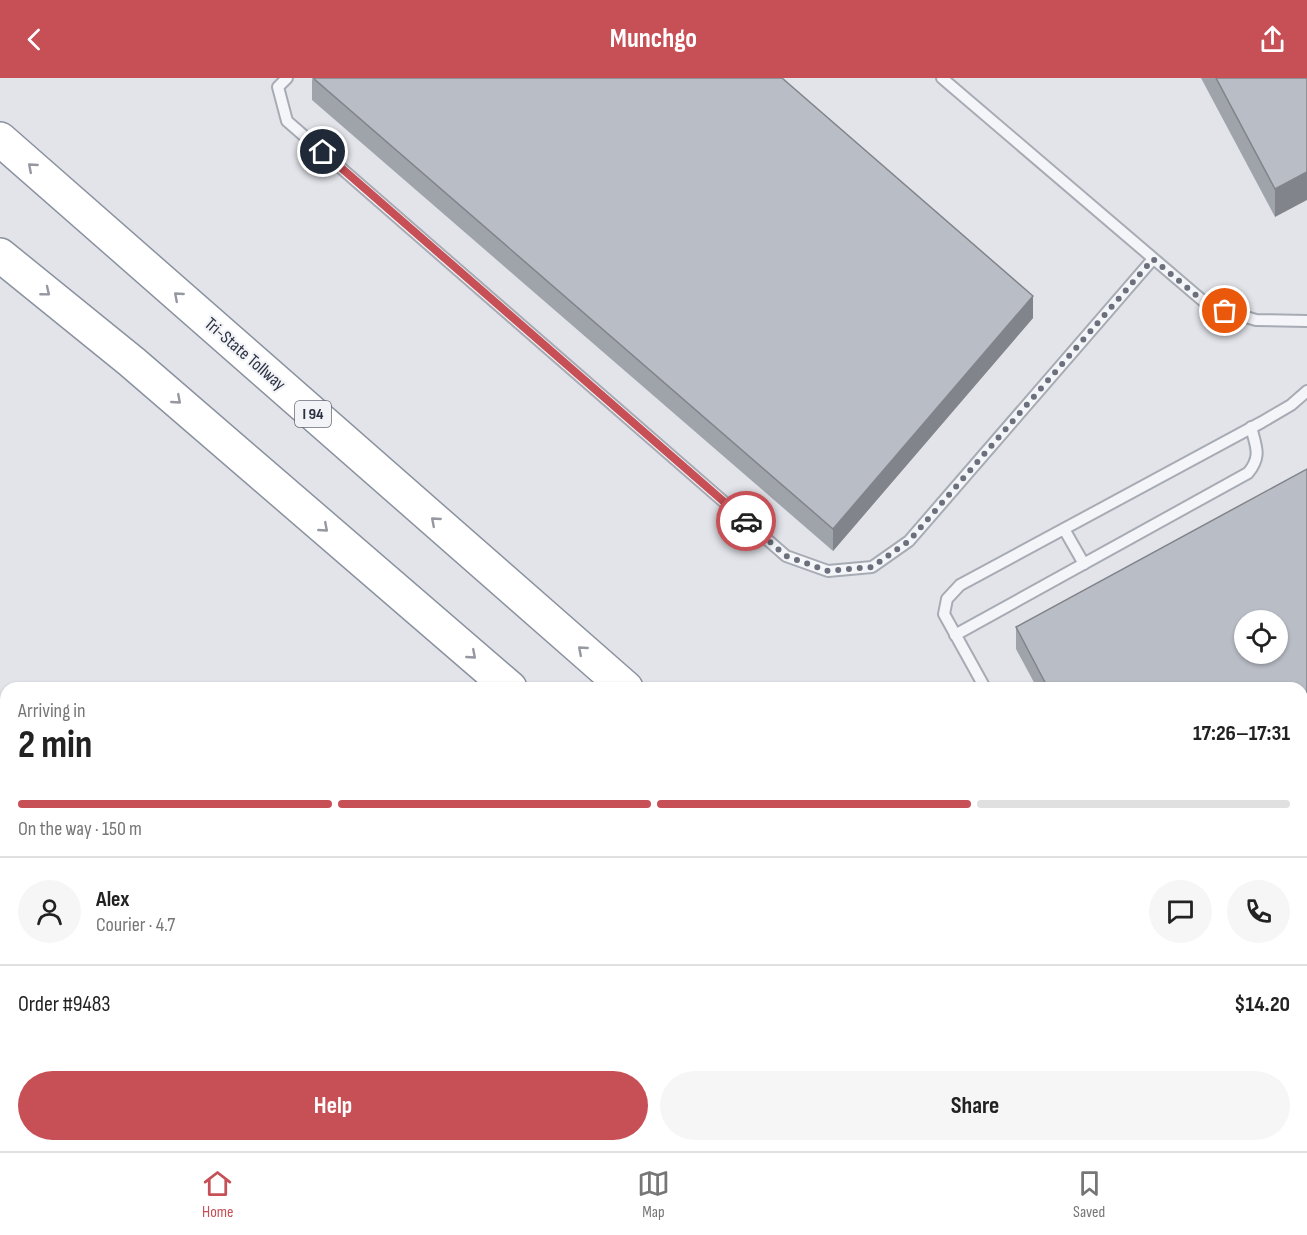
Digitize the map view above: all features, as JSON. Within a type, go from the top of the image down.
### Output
[{"type":"highway","name":"Tri-State Tollway","points":[[0,139],[619,682]]},
{"type":"highway","points":[[0,255],[132,362],[503,682]]},
{"type":"lane","points":[[286,78],[279,87],[287,121],[786,556],[828,571],[872,567],[909,541],[1153,259]]},
{"type":"lane","points":[[942,78],[1209,306],[1256,320],[1307,321]]},
{"type":"lane","points":[[982,682],[944,614],[947,599],[960,585],[1251,428],[1291,405],[1307,391]]},
{"type":"lane","points":[[955,635],[1248,473],[1256,464],[1258,453],[1251,428]]},
{"type":"lane","points":[[1064,529],[1084,564]]},
{"type":"building","points":[[313,78],[782,78],[1033,296],[833,529]]},
{"type":"building","points":[[1216,78],[1307,78],[1307,172],[1275,189]]},
{"type":"building","points":[[1307,469],[1307,682],[1045,682],[1016,627]]},
{"type":"way so far","points":[[746,521],[786,556],[828,571],[872,567],[909,541],[1153,259],[1209,306],[1225,311]]},
{"type":"route","points":[[323,152],[746,521]]}]
